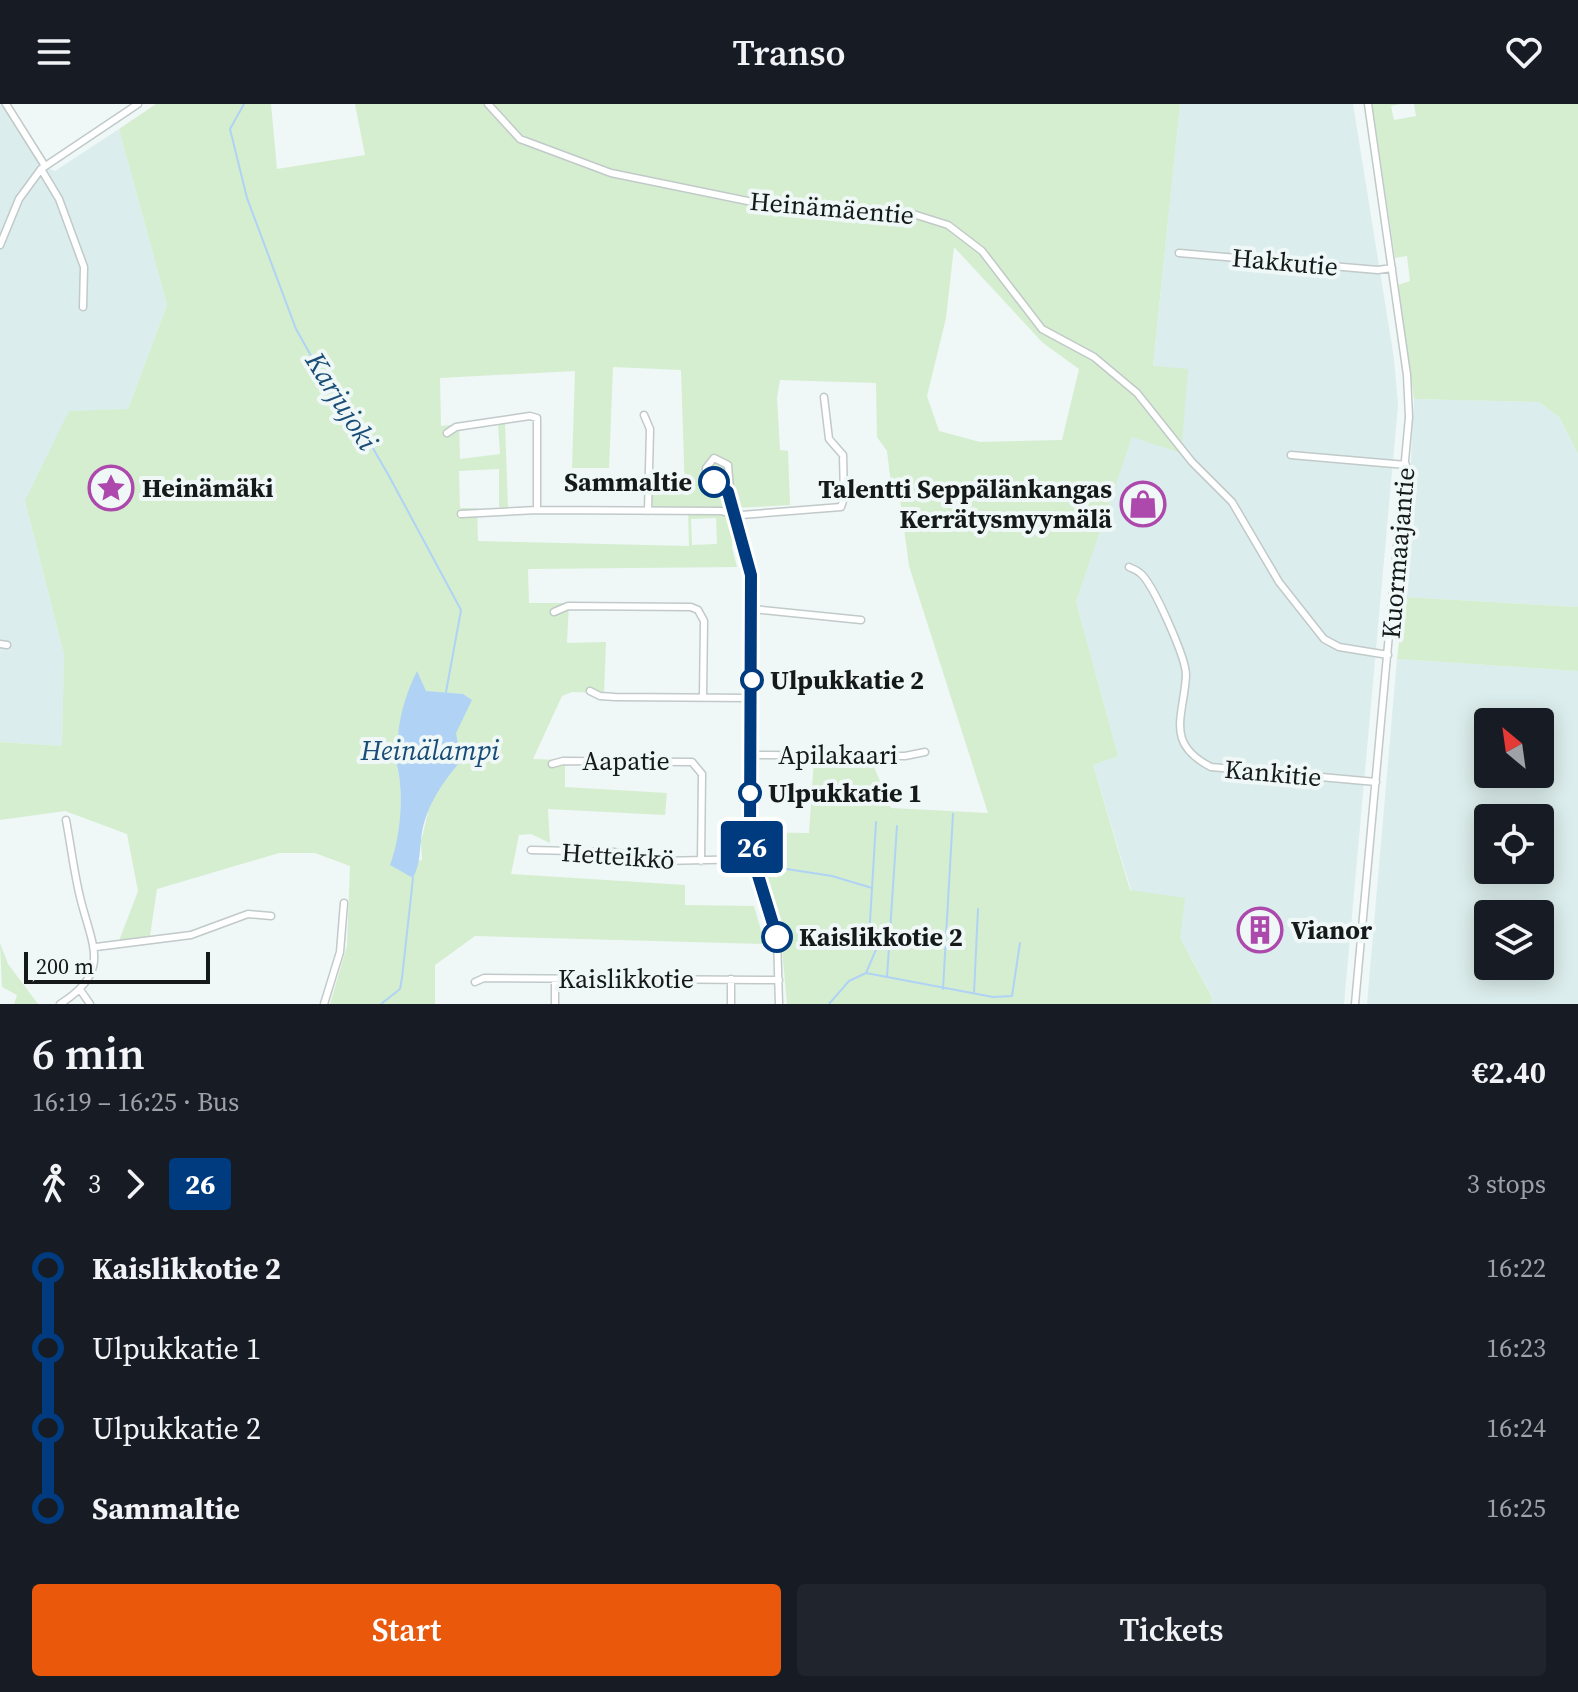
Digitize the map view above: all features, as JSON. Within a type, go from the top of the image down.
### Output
[{"type":"street","points":[[0,245],[19,199],[43,167],[138,104]]},
{"type":"street","name":"Heinämäentie","points":[[488,104],[520,139],[611,173],[782,208],[913,214],[948,225],[982,251],[1042,329],[1094,357],[1137,393],[1192,462],[1232,502],[1279,582],[1324,639],[1339,647],[1388,655]]},
{"type":"street","name":"Kuormaajantie","points":[[1355,1004],[1406,465],[1407,375],[1368,104]]},
{"type":"street","points":[[0,115],[8,106],[59,199],[84,267],[83,307]]},
{"type":"street","name":"Hakkutie","points":[[1179,253],[1378,270],[1392,268]]},
{"type":"street","points":[[461,514],[537,510],[732,514],[841,507],[844,498],[843,455],[829,439],[824,397]]},
{"type":"street","points":[[644,415],[650,429],[648,511]]},
{"type":"street","points":[[447,433],[456,427],[537,418],[537,510]]},
{"type":"street","points":[[1291,455],[1406,465]]},
{"type":"street","points":[[728,492],[706,474],[706,468],[714,458],[728,465],[732,514],[751,575],[753,859],[777,937],[779,1004]]},
{"type":"street","name":"Kankitie","points":[[1129,567],[1147,581],[1183,658],[1186,674],[1179,728],[1182,740],[1198,760],[1211,767],[1376,782]]},
{"type":"street","points":[[554,612],[568,606],[691,607],[698,610],[704,621],[703,697]]},
{"type":"street","points":[[753,609],[861,620]]},
{"type":"street","points":[[590,691],[600,696],[752,698]]},
{"type":"street","name":"Apilakaari","points":[[751,755],[905,756],[925,752]]},
{"type":"street","name":"Aapatie","points":[[552,764],[692,762],[702,774],[701,861]]},
{"type":"street","points":[[60,1004],[81,991],[95,963],[96,947],[81,901],[66,820]]},
{"type":"street","name":"Hetteikkö","points":[[531,850],[614,852],[660,861],[753,859]]},
{"type":"street","points":[[324,1004],[340,952],[344,903]]},
{"type":"street","points":[[96,947],[191,935],[248,914],[271,916]]},
{"type":"street","name":"Kaislikkotie","points":[[475,982],[484,978],[779,980]]},
{"type":"street","points":[[555,979],[555,1004]]},
{"type":"street","points":[[731,979],[731,1004]]},
{"type":"street","points":[[81,991],[90,1004]]},
{"type":"shaded area","points":[[0,104],[4,104],[42,165],[55,171],[119,129],[167,305],[128,409],[25,501],[64,654],[62,746],[0,742]]},
{"type":"shaded area","points":[[1180,104],[1353,104],[1394,359],[1398,405],[1344,1004],[1211,1004],[1212,996],[1180,938],[1131,890],[1093,765],[1118,756],[1076,602],[1132,436],[1180,452],[1153,367]]},
{"type":"shaded area","points":[[1414,399],[1539,402],[1560,418],[1578,454],[1578,607],[1404,597]]},
{"type":"shaded area","points":[[1397,659],[1578,671],[1578,1004],[1367,1004]]},
{"type":"green space","points":[[156,104],[271,104],[277,169],[365,155],[355,104],[1180,104],[1153,366],[1188,369],[1181,453],[1132,437],[1076,602],[1118,756],[1093,765],[1130,890],[1185,898],[1180,938],[1212,997],[1211,1004],[787,1004],[779,916],[757,855],[755,832],[809,833],[814,758],[872,762],[891,808],[988,813],[909,566],[898,484],[891,484],[887,451],[877,437],[876,383],[780,380],[777,398],[780,450],[788,451],[790,505],[734,508],[732,548],[737,567],[528,569],[529,603],[569,603],[567,643],[606,642],[604,693],[572,692],[562,696],[533,759],[565,760],[565,787],[667,793],[665,815],[548,809],[550,843],[531,834],[519,835],[511,874],[685,885],[685,905],[754,906],[765,944],[475,936],[435,965],[435,1004],[330,1004],[347,946],[350,866],[315,853],[279,853],[157,889],[150,936],[119,941],[138,891],[127,834],[65,811],[0,820],[0,742],[62,746],[64,654],[25,501],[69,411],[128,409],[167,305],[119,129]],"holes":[[[954,247],[1043,343],[1079,369],[1062,440],[980,442],[939,431],[927,396],[946,318]],[[613,367],[681,370],[685,493],[652,494],[653,510],[688,510],[689,546],[478,541],[477,508],[460,508],[459,471],[499,469],[499,507],[508,508],[505,423],[498,424],[500,454],[460,459],[459,424],[441,426],[440,378],[575,371],[572,468],[609,468]],[[716,518],[717,544],[692,545],[691,519]],[[395,758],[428,813],[421,841],[422,860],[391,865],[400,812]]]},
{"type":"green space","points":[[1372,104],[1400,104],[1391,106],[1394,120],[1416,116],[1414,104],[1578,104],[1578,454],[1560,418],[1539,402],[1414,399],[1398,285],[1410,281],[1407,256],[1395,258]]},
{"type":"green space","points":[[1404,597],[1578,607],[1578,671],[1397,659]]},
{"type":"green space","points":[[0,943],[8,964],[38,1004],[14,1004],[17,995],[2,987]]},
{"type":"water","name":"Heinälampi","points":[[417,671],[426,691],[463,694],[472,700],[456,733],[461,761],[447,778],[425,819],[413,878],[390,865],[400,812],[400,783],[395,758],[399,727]]},
{"type":"waterway","name":"Karjujoki","points":[[244,104],[230,129],[247,198],[296,329],[328,386],[367,438],[461,610],[446,692]]},
{"type":"waterway","points":[[943,989],[953,814]]},
{"type":"waterway","points":[[869,938],[876,822]]},
{"type":"waterway","points":[[887,977],[897,826]]},
{"type":"waterway","points":[[780,868],[832,876],[872,888]]},
{"type":"waterway","points":[[381,1004],[400,989],[413,878]]},
{"type":"waterway","points":[[974,993],[978,909]]},
{"type":"waterway","points":[[829,1004],[849,981],[866,973],[993,997],[1012,996],[1020,943]]},
{"type":"waterway","points":[[866,973],[878,945]]},
{"type":"bus line","name":"26","points":[[714,482],[728,492],[751,575],[750,831],[753,859],[777,937]]},
{"type":"place","name":"Sammaltie","points":[[714,482]]},
{"type":"place","name":"Heinämäki","points":[[111,488]]},
{"type":"place","name":"Talentti Seppälänkangas Kerrätysmyymälä","points":[[1143,504]]},
{"type":"place","name":"Ulpukkatie 2","points":[[752,680]]},
{"type":"place","name":"Ulpukkatie 1","points":[[750,793]]},
{"type":"place","name":"Vianor","points":[[1260,930]]},
{"type":"place","name":"Kaislikkotie 2","points":[[777,937]]}]
